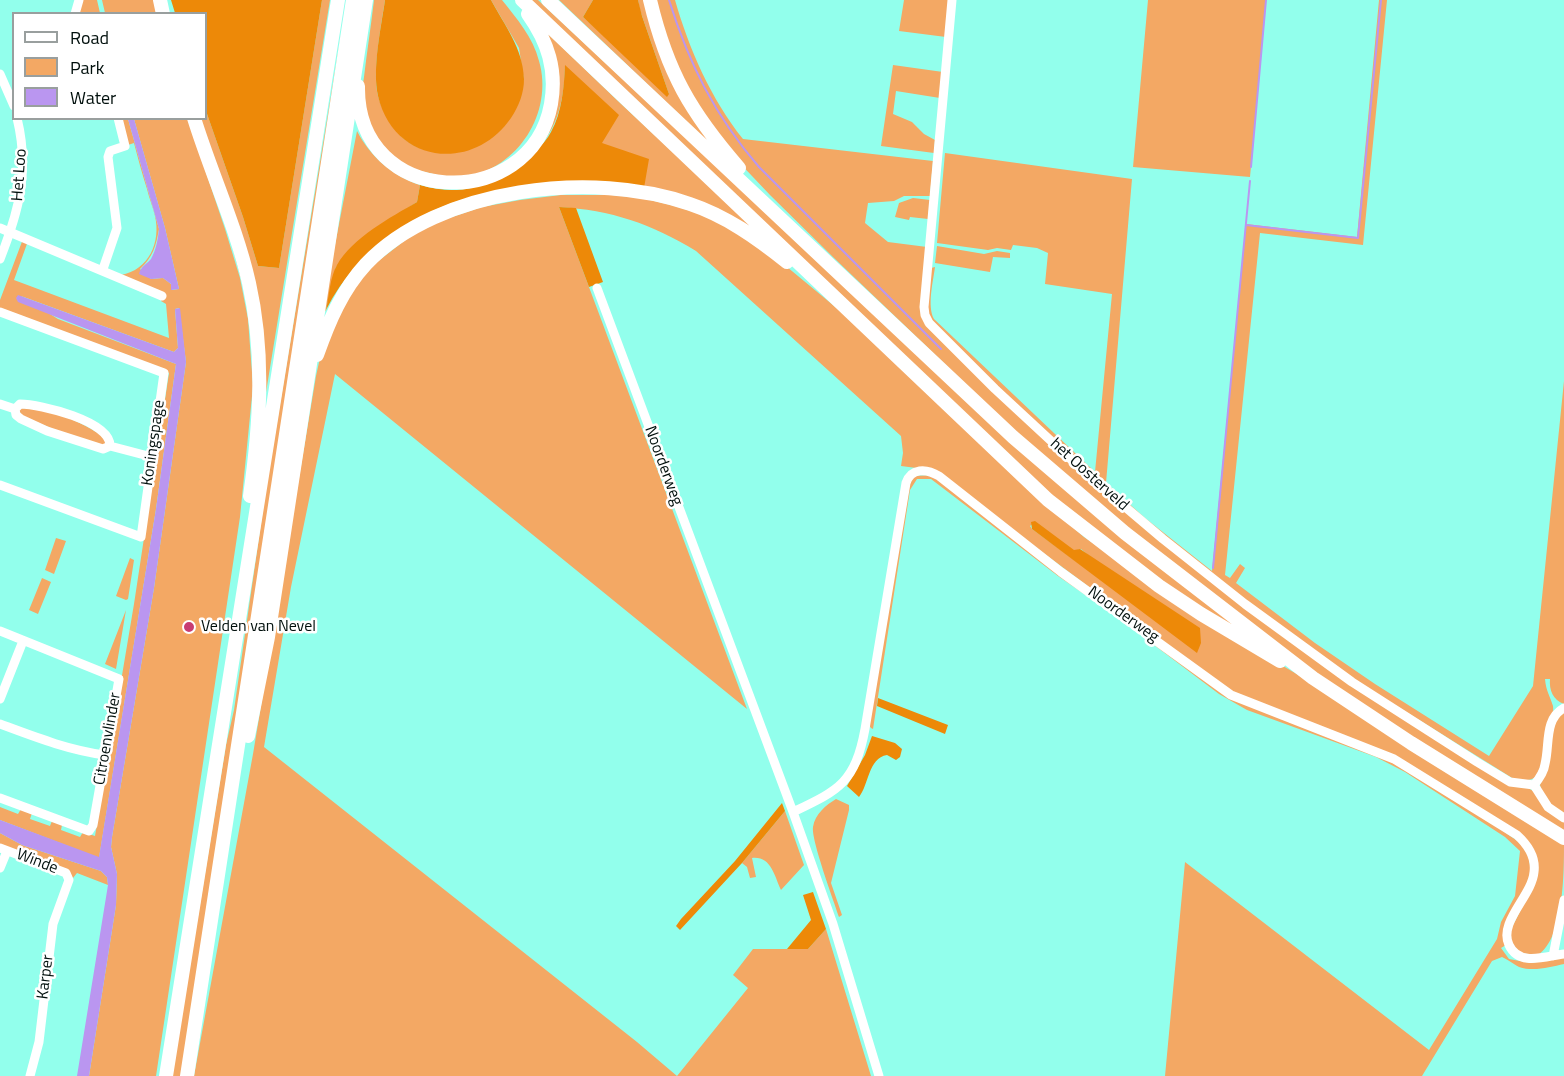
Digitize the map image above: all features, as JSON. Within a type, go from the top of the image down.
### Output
[{"type":"highway","points":[[166,1076],[338,0]]},
{"type":"highway","points":[[187,1076],[353,0]]},
{"type":"highway","points":[[227,817],[254,712],[268,637],[366,0]]},
{"type":"highway","points":[[358,46],[360,108],[364,125],[384,157],[409,174],[430,181],[450,184],[486,177],[519,159],[534,143],[544,126],[553,92],[551,59],[545,42],[520,0]]},
{"type":"highway","points":[[520,0],[1057,508],[1192,608],[1263,652],[1312,678]]},
{"type":"highway","points":[[548,0],[1060,479],[1146,550],[1312,678],[1411,743],[1564,838]]},
{"type":"highway","points":[[650,0],[673,73],[690,104],[713,138],[781,217]]},
{"type":"highway","points":[[195,120],[246,272],[258,340],[259,410],[246,525],[242,601]]},
{"type":"highway","points":[[306,386],[334,309],[354,279],[381,250],[396,237],[431,217],[463,205],[504,195],[599,188],[650,193],[691,204],[748,233],[841,303]]},
{"type":"street","points":[[69,0],[77,7]]},
{"type":"street","name":"het Oosterveld","points":[[952,0],[924,307],[929,323],[1023,416],[1091,478],[1177,551],[1245,604],[1352,682],[1486,768],[1512,783],[1534,785]]},
{"type":"street","points":[[5,76],[12,99]]},
{"type":"street","name":"Het Loo","points":[[0,259],[11,232],[22,184],[23,147],[17,120]]},
{"type":"street","points":[[103,270],[117,228],[108,157],[110,151],[125,146],[118,120]]},
{"type":"street","points":[[0,228],[162,296]]},
{"type":"street","name":"Noorderweg","points":[[597,288],[833,924],[879,1076]]},
{"type":"street","name":"Koningspage","points":[[0,485],[141,537],[164,373],[1,315]]},
{"type":"street","points":[[0,404],[15,409]]},
{"type":"street","points":[[15,409],[20,404],[29,404],[64,412],[98,428],[109,437],[110,446]]},
{"type":"street","points":[[15,409],[16,415],[21,419],[47,431],[104,449],[110,446],[152,457]]},
{"type":"street","name":"Noorderweg","points":[[792,812],[834,791],[847,779],[857,762],[866,729],[906,483],[912,473],[929,472],[947,482],[1061,572],[1231,695],[1394,759],[1518,835],[1531,852],[1535,870],[1531,884],[1508,926],[1506,939],[1514,953],[1523,958],[1534,959],[1564,954]]},
{"type":"street","name":"Citroenvlinder","points":[[0,632],[119,678],[93,825],[88,831],[0,798]]},
{"type":"street","points":[[0,699],[22,640]]},
{"type":"street","points":[[1564,708],[1551,722],[1545,767],[1534,785],[1548,807],[1564,818]]},
{"type":"street","points":[[0,724],[70,749],[105,755]]},
{"type":"street","points":[[0,868],[4,849]]},
{"type":"street","name":"Winde","points":[[4,849],[66,873],[69,880]]},
{"type":"street","name":"Karper","points":[[30,1076],[39,1042],[53,924],[69,880]]},
{"type":"street","points":[[1553,956],[1564,900]]},
{"type":"green space","points":[[82,0],[97,0],[100,12],[79,12]]},
{"type":"green space","points":[[102,0],[154,0],[157,12],[105,12]]},
{"type":"green space","points":[[322,0],[330,0],[261,423],[262,354],[197,120],[207,120],[207,114],[258,266],[279,268]]},
{"type":"green space","points":[[374,0],[385,0],[376,74],[378,96],[384,111],[398,133],[413,145],[430,151],[460,152],[524,80],[519,48],[491,0],[502,0],[533,44],[542,80],[541,100],[528,135],[501,163],[484,172],[465,177],[442,176],[401,164],[382,146],[360,104]]},
{"type":"green space","points":[[524,0],[538,0],[931,367],[1266,645],[1208,616],[1054,500]]},
{"type":"green space","points":[[559,0],[593,0],[583,17],[669,94],[640,10],[638,0],[646,0],[653,28],[728,161]]},
{"type":"green space","points":[[654,0],[675,0],[702,73],[731,124],[743,139],[933,161],[930,196],[904,196],[894,201],[868,203],[865,223],[888,242],[927,247],[922,310],[1005,402],[1283,635],[1533,791],[1564,821],[1564,832],[1427,749],[1267,639],[1063,477],[834,258],[734,157],[719,138],[678,72]]},
{"type":"green space","points":[[904,0],[949,0],[946,37],[899,31]]},
{"type":"green space","points":[[1148,0],[1266,0],[1250,177],[1133,167]]},
{"type":"green space","points":[[1379,0],[1387,0],[1363,245],[1260,233],[1225,575],[1230,578],[1240,564],[1245,568],[1236,583],[1315,643],[1489,756],[1533,686],[1564,381],[1564,704],[1552,694],[1550,679],[1545,679],[1553,706],[1552,721],[1541,765],[1534,778],[1528,780],[1511,779],[1354,681],[1217,580],[1087,472],[957,349],[927,314],[931,268],[935,267],[931,301],[934,319],[1095,472],[1112,294],[1045,284],[1048,253],[1037,248],[1013,245],[1011,250],[997,248],[988,250],[937,243],[945,153],[1132,179],[1106,483],[1145,518],[1212,571],[1246,224],[1357,237]]},
{"type":"green space","points":[[343,23],[183,1076],[172,1076],[226,745],[234,710],[266,489]]},
{"type":"green space","points":[[541,27],[751,225],[779,248],[644,188],[601,143],[606,134],[565,66],[563,92],[557,117],[545,139],[527,158],[552,111]]},
{"type":"green space","points":[[893,65],[943,72],[940,98],[896,91],[893,114],[912,122],[924,134],[935,140],[934,153],[881,146]]},
{"type":"green space","points":[[121,120],[128,120],[159,229],[153,251],[148,260],[140,269],[151,279],[163,278],[171,284],[172,290],[179,289],[165,228],[134,120],[188,120],[240,278],[248,319],[253,386],[240,517],[156,1076],[89,1076],[116,905],[117,874],[111,847],[112,837],[154,588],[186,362],[179,308],[175,309],[178,348],[174,352],[21,296],[58,319],[176,364],[156,509],[99,858],[0,820],[0,807],[18,814],[21,809],[32,813],[30,819],[50,826],[52,821],[62,825],[61,830],[80,837],[83,832],[95,836],[134,604],[169,373],[0,309],[0,300],[23,239],[28,241],[14,280],[169,338],[166,304],[161,301],[163,295],[121,275],[131,272],[146,261],[156,235],[154,213],[134,143],[128,145]]},
{"type":"green space","points":[[357,131],[368,149],[391,171],[420,185],[417,202],[381,225],[336,267],[326,310],[321,317]]},
{"type":"green space","points":[[561,195],[612,195],[642,198],[715,219],[769,252],[839,310],[1084,537],[1208,622],[1312,683],[1564,843],[1561,904],[1558,920],[1547,947],[1538,955],[1518,953],[1510,940],[1511,929],[1533,886],[1535,853],[1401,761],[1230,692],[932,470],[901,466],[903,453],[901,436],[696,251],[663,233],[630,220],[596,211],[559,207],[747,709],[335,374],[291,587],[264,747],[677,1076],[194,1076],[253,754],[316,376],[325,335],[341,306],[368,269],[422,227],[482,207]],"holes":[[[1035,522],[1074,551],[1081,549],[1093,559],[1092,573],[1030,526]]]},
{"type":"green space","points":[[913,198],[930,200],[928,219],[910,217],[909,220],[895,217],[899,203]]},
{"type":"green space","points":[[937,246],[984,254],[997,251],[1010,253],[1010,258],[993,257],[990,272],[935,263]]},
{"type":"green space","points":[[22,408],[45,411],[76,421],[106,438],[106,446],[82,441],[22,416],[19,410]]},
{"type":"green space","points":[[932,475],[1229,697],[1380,755],[1514,837],[1528,852],[1531,872],[1506,945],[1501,948],[1509,959],[1531,963],[1564,957],[1564,964],[1530,969],[1519,967],[1502,957],[1492,961],[1422,1076],[1165,1076],[1185,862],[1429,1050],[1497,939],[1501,922],[1515,896],[1520,851],[1505,837],[1405,772],[1376,757],[1247,710],[1219,694],[931,479],[917,479],[910,490],[873,729],[871,728],[869,725],[908,487],[914,476]]},
{"type":"green space","points":[[56,538],[66,541],[54,574],[45,570]]},
{"type":"green space","points":[[130,558],[134,560],[126,600],[116,596]]},
{"type":"green space","points":[[42,578],[51,582],[38,614],[29,610]]},
{"type":"green space","points":[[126,610],[116,669],[105,664]]},
{"type":"green space","points":[[1564,711],[1564,816],[1546,799],[1540,785],[1554,723]]},
{"type":"green space","points":[[836,799],[849,805],[831,883],[842,915],[839,917],[813,834],[816,818],[828,804]]},
{"type":"green space","points":[[785,811],[804,865],[781,890],[771,868],[764,860],[752,858],[756,877],[750,878],[747,867],[742,863]]},
{"type":"green space","points":[[0,833],[22,845],[101,871],[107,877],[108,885],[77,873],[73,878],[0,845]]},
{"type":"green space","points":[[826,929],[871,1076],[677,1076],[748,988],[733,975],[753,949],[808,949]]},
{"type":"shaded area","points":[[171,0],[322,0],[279,268],[258,266],[207,114],[207,12],[175,12]]},
{"type":"shaded area","points":[[385,0],[491,0],[517,47],[524,79],[522,94],[516,109],[495,136],[476,147],[456,153],[436,153],[417,147],[400,136],[387,119],[376,85],[378,48]]},
{"type":"shaded area","points":[[593,0],[638,0],[669,94],[667,97],[583,17]]},
{"type":"shaded area","points":[[565,65],[619,115],[602,143],[649,159],[644,188],[498,191],[466,198],[441,207],[417,218],[375,248],[356,266],[326,310],[333,275],[344,255],[373,229],[417,202],[420,185],[449,190],[474,187],[510,170],[542,145],[558,116]]},
{"type":"shaded area","points":[[559,207],[576,208],[603,282],[589,287]]},
{"type":"shaded area","points":[[1035,521],[1074,550],[1080,549],[1200,628],[1201,643],[1197,653],[1032,529],[1031,522]]},
{"type":"shaded area","points":[[878,698],[948,725],[945,734],[877,706]]},
{"type":"shaded area","points":[[872,736],[895,743],[902,749],[900,757],[896,760],[887,755],[876,761],[859,797],[847,786],[865,755]]},
{"type":"shaded area","points":[[782,803],[785,811],[742,863],[680,930],[676,926],[681,919],[735,861]]},
{"type":"shaded area","points":[[813,892],[826,929],[808,949],[787,949],[811,920],[803,895]]},
{"type":"water","points":[[128,120],[134,120],[165,228],[179,289],[171,290],[171,284],[163,278],[151,279],[139,274],[142,267],[153,256],[159,229]]},
{"type":"water","points":[[18,295],[174,352],[178,348],[175,309],[180,308],[186,362],[154,588],[112,837],[111,847],[117,874],[116,905],[89,1076],[77,1076],[108,885],[107,877],[101,871],[22,845],[0,833],[0,820],[99,857],[156,509],[176,364],[18,302],[16,298]]},
{"type":"waterway","points":[[669,0],[695,68],[716,109],[743,148],[759,167],[941,349]]},
{"type":"waterway","points":[[1251,167],[1266,0]]},
{"type":"waterway","points":[[1246,225],[1358,238],[1381,0]]},
{"type":"waterway","points":[[1213,568],[1250,181]]},
{"type":"place","name":"Velden van Nevel","points":[[189,627]]}]
